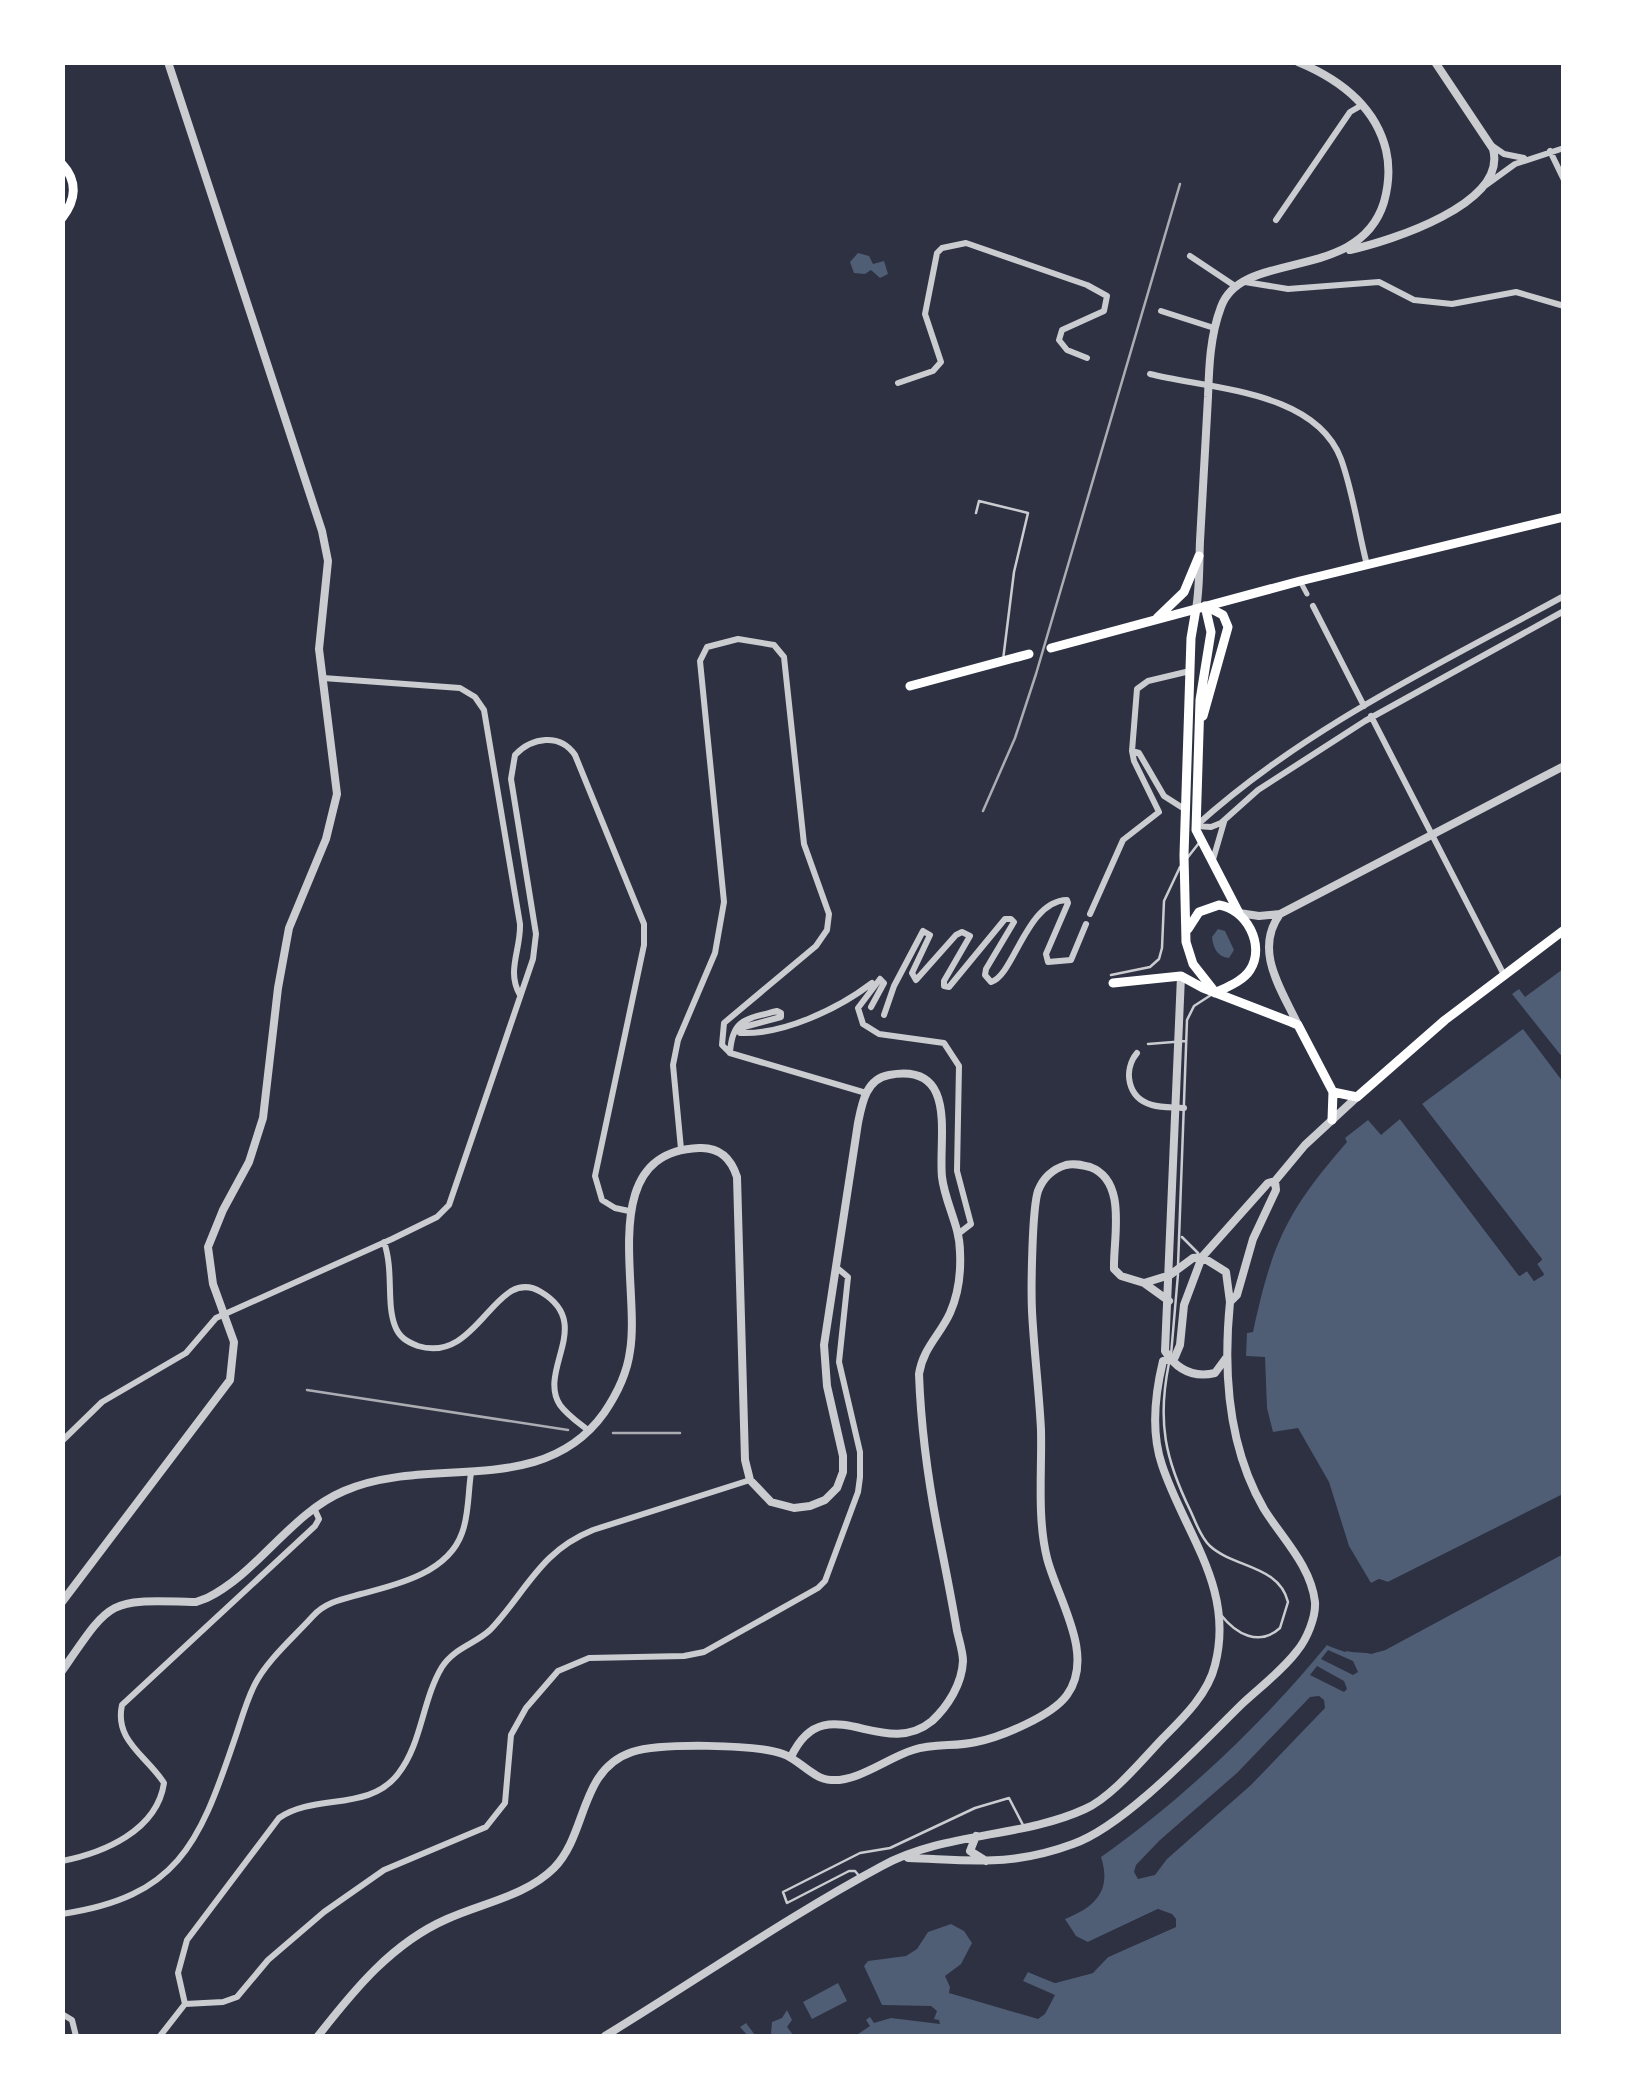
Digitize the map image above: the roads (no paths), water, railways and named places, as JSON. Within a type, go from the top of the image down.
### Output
[{"type":"main road","points":[[62,164],[71,174],[74,189],[72,202],[62,218]]},
{"type":"main road","points":[[1051,648],[1300,581],[1564,517]]},
{"type":"main road","points":[[1147,623],[1184,592],[1200,556]]},
{"type":"main road","points":[[1200,607],[1191,648],[1191,818],[1205,837],[1212,863],[1252,932],[1256,952],[1250,970],[1215,993]]},
{"type":"main road","points":[[1200,607],[1211,624],[1184,861],[1186,942],[1190,958],[1215,993]]},
{"type":"main road","points":[[1198,738],[1228,628],[1224,617],[1200,607]]},
{"type":"main road","points":[[1191,648],[1199,658],[1209,654]]},
{"type":"main road","points":[[910,686],[1029,654]]},
{"type":"main road","points":[[1182,976],[1191,923],[1202,910],[1223,905],[1239,912]]},
{"type":"main road","points":[[1333,1092],[1352,1097],[1503,973],[1564,930]]},
{"type":"main road","points":[[1200,972],[1218,982],[1236,981]]},
{"type":"main road","points":[[1112,979],[1182,976],[1298,1025],[1333,1092],[1332,1120]]},
{"type":"street","points":[[62,1602],[230,1380],[234,1342],[208,1262],[208,1246],[249,1162],[264,1118],[288,928],[326,838],[337,794],[319,650],[328,560],[322,531],[168,62]]},
{"type":"street","points":[[1298,62],[1332,79],[1364,104],[1381,135],[1388,164],[1388,185],[1378,225],[1384,234],[1400,237]]},
{"type":"street","points":[[1435,62],[1491,145],[1508,156],[1530,157]]},
{"type":"street","points":[[1276,220],[1350,112],[1364,104]]},
{"type":"street","points":[[1481,188],[1494,164],[1491,145]]},
{"type":"street","points":[[1200,607],[1208,386],[1214,328],[1224,299],[1240,284],[1422,229],[1506,169],[1530,157],[1564,148]]},
{"type":"street","points":[[1550,151],[1564,180]]},
{"type":"street","points":[[1336,253],[1364,234],[1379,215]]},
{"type":"street","points":[[898,383],[933,371],[941,362],[925,314],[932,276],[938,252],[966,243],[1087,285],[1106,296],[1104,311],[1062,330],[1059,340],[1067,350],[1087,358]]},
{"type":"street","points":[[1190,256],[1240,284],[1288,289],[1378,282],[1414,300],[1452,304],[1516,292],[1564,306]]},
{"type":"street","points":[[1160,311],[1214,328]]},
{"type":"street","points":[[1150,374],[1252,394],[1298,412],[1316,425],[1341,459],[1368,565]]},
{"type":"street","points":[[1300,581],[1307,594]]},
{"type":"street","points":[[1191,818],[1364,706],[1564,596]]},
{"type":"street","points":[[1313,606],[1364,706]]},
{"type":"street","points":[[1212,863],[1221,823],[1258,790],[1372,716],[1564,610]]},
{"type":"street","points":[[681,1149],[673,1064],[678,1040],[715,953],[724,902],[700,662],[707,647],[738,638],[774,644],[784,658],[804,844],[829,914],[827,930],[816,946],[724,1023],[722,1045],[730,1053],[866,1093]]},
{"type":"street","points":[[1090,914],[1123,840],[1159,809],[1132,751],[1136,694],[1140,686],[1191,671]]},
{"type":"street","points":[[321,678],[460,688],[476,697],[484,710],[520,924],[512,978],[520,996]]},
{"type":"street","points":[[1372,716],[1503,973]]},
{"type":"street","points":[[62,1441],[102,1402],[186,1354],[216,1318],[437,1216],[452,1199],[533,958],[536,934],[512,795],[515,755],[527,744],[551,740],[569,746],[644,924],[644,944],[595,1176],[602,1200],[629,1211]]},
{"type":"street","points":[[1132,751],[1139,753],[1166,799],[1191,818],[1221,823]]},
{"type":"street","points":[[1239,912],[1280,914],[1564,766]]},
{"type":"street","points":[[884,1015],[894,986],[923,930],[930,935],[912,973],[916,980],[956,935],[962,932],[970,936],[944,980],[944,986],[949,988],[1005,919],[1012,918],[1014,925],[986,969],[990,982],[1000,978],[1027,928],[1058,900],[1068,903],[1046,954],[1048,962],[1072,960],[1086,924]]},
{"type":"street","points":[[1280,914],[1269,937],[1268,957],[1298,1025]]},
{"type":"street","points":[[1182,976],[1174,1274],[1165,1351],[1183,1371],[1204,1375],[1215,1373],[1226,1358]]},
{"type":"street","points":[[871,1007],[884,983],[880,979]]},
{"type":"street","points":[[880,979],[858,1010],[862,1024],[872,1032],[940,1042],[950,1048],[958,1062],[958,1184],[971,1222],[958,1234]]},
{"type":"street","points":[[730,1053],[732,1030],[738,1024],[778,1010],[781,1018],[744,1027],[740,1034],[786,1025],[837,1006],[880,979]]},
{"type":"street","points":[[1137,1053],[1127,1070],[1134,1091],[1153,1106],[1180,1108]]},
{"type":"street","points":[[62,1671],[100,1618],[119,1604],[196,1602],[207,1598],[331,1497],[364,1484],[471,1473],[539,1461],[576,1442],[622,1384],[630,1350],[629,1211],[636,1187],[653,1165],[681,1149],[715,1150],[731,1160],[737,1176],[744,1460],[750,1480],[771,1502],[794,1508],[825,1500],[841,1480],[843,1456],[824,1363],[858,1123],[866,1093],[879,1078],[899,1074],[920,1078],[936,1092],[943,1112],[942,1177],[958,1234],[960,1259],[954,1300],[925,1351],[920,1374],[936,1524],[962,1661],[956,1690],[928,1724],[889,1734],[828,1722],[812,1730],[791,1757]]},
{"type":"street","points":[[605,2036],[899,1857],[1087,1808],[1132,1770],[1199,1698],[1215,1667],[1220,1614],[1212,1577],[1161,1464],[1156,1437],[1156,1396],[1163,1361],[1175,1357],[1180,1345],[1184,1305],[1202,1257],[1352,1097]]},
{"type":"street","points":[[318,2036],[350,1994],[407,1943],[444,1920],[535,1883],[556,1866],[569,1846],[592,1786],[620,1758],[656,1747],[758,1749],[791,1757],[818,1778],[846,1778],[915,1749],[990,1738],[1050,1711],[1069,1692],[1077,1657],[1044,1544],[1032,1306],[1037,1194],[1050,1173],[1073,1163],[1103,1176],[1115,1200],[1114,1268],[1169,1301]]},
{"type":"street","points":[[1230,1302],[1237,1295],[1275,1181]]},
{"type":"street","points":[[384,1242],[391,1266],[394,1326],[402,1338],[414,1345],[454,1345],[466,1338],[495,1303],[520,1288],[540,1291],[554,1303],[566,1330],[554,1386],[558,1403],[589,1430]]},
{"type":"street","points":[[899,1857],[991,1862],[1041,1854],[1104,1830],[1288,1661],[1300,1648],[1308,1630],[1314,1614],[1312,1589],[1304,1568],[1252,1485],[1236,1434],[1226,1358],[1230,1302],[1226,1272],[1202,1257],[1193,1258],[1174,1274],[1144,1283]]},
{"type":"street","points":[[160,2036],[185,2004],[223,2002],[237,1997],[268,1960],[324,1912],[384,1870],[486,1827],[505,1803],[511,1735],[526,1708],[558,1671],[589,1658],[704,1652],[818,1588],[825,1580],[858,1492],[860,1468],[839,1362],[847,1275],[836,1267]]},
{"type":"street","points":[[62,1914],[111,1905],[168,1870],[200,1832],[259,1678],[323,1608],[412,1580],[452,1550],[464,1528],[471,1473]]},
{"type":"street","points":[[185,2004],[178,1973],[187,1940],[280,1818],[292,1809],[310,1804],[338,1803],[364,1796],[398,1776],[442,1667],[460,1648],[487,1632],[552,1552],[592,1530],[750,1480]]},
{"type":"street","points":[[62,1862],[99,1854],[148,1817],[164,1783],[122,1734],[118,1719],[122,1705],[316,1526],[320,1519],[314,1508]]},
{"type":"street","points":[[976,1836],[970,1851],[991,1862]]},
{"type":"street","points":[[62,2014],[72,2020],[76,2036]]},
{"type":"lane","points":[[976,513],[979,500],[1028,513],[1014,572],[1002,661]]},
{"type":"lane","points":[[1112,979],[1150,967],[1158,959],[1165,895],[1184,861],[1221,823]]},
{"type":"lane","points":[[1148,1044],[1182,1041],[1189,1012],[1215,993]]},
{"type":"lane","points":[[1180,1108],[1180,1235],[1164,1388],[1163,1434],[1168,1461],[1206,1542],[1280,1584],[1288,1602],[1280,1628],[1261,1638],[1238,1632],[1220,1614]]},
{"type":"lane","points":[[1180,1235],[1202,1257]]},
{"type":"lane","points":[[862,1878],[849,1871],[787,1903],[783,1892],[860,1853],[890,1848],[975,1808],[1009,1798],[1024,1827]]},
{"type":"water","points":[[858,253],[869,256],[873,264],[884,261],[888,274],[880,278],[871,270],[854,273],[850,262]]},
{"type":"water","points":[[1218,929],[1225,931],[1234,950],[1229,958],[1221,956],[1215,948],[1212,937]]},
{"type":"water","points":[[1563,969],[1563,1058],[1512,994],[1519,989],[1525,997]]},
{"type":"water","points":[[1523,1029],[1563,1082],[1563,1494],[1388,1582],[1379,1579],[1371,1583],[1349,1546],[1329,1482],[1298,1428],[1273,1432],[1267,1408],[1265,1357],[1246,1356],[1247,1333],[1253,1332],[1275,1251],[1296,1209],[1347,1142],[1345,1138],[1368,1120],[1381,1135],[1400,1119],[1519,1276],[1527,1271],[1534,1281],[1544,1274],[1537,1264],[1542,1259],[1422,1104]]},
{"type":"water","points":[[1563,1554],[1563,2036],[855,2036],[870,2026],[866,2020],[870,2017],[874,2023],[891,2018],[940,2024],[934,2019],[937,2011],[931,2006],[882,2005],[864,1966],[868,1961],[906,1956],[917,1949],[928,1932],[951,1924],[964,1931],[972,1943],[961,1964],[945,1976],[949,1993],[1038,2019],[1055,1995],[1023,1981],[1028,1972],[1055,1983],[1092,1973],[1108,1957],[1175,1927],[1176,1919],[1158,1909],[1088,1942],[1076,1936],[1065,1919],[1085,1909],[1098,1896],[1104,1879],[1101,1857],[1221,1758],[1327,1645],[1355,1652],[1385,1650]]},
{"type":"water","points":[[838,1983],[847,2001],[812,2019],[803,2002]]},
{"type":"water","points":[[787,2010],[792,2020],[787,2027],[794,2036],[748,2036],[740,2027],[746,2023],[755,2035],[771,2034],[772,2022],[782,2018]]},
{"type":"railway","points":[[983,811],[1015,738],[1036,674],[1180,184]]},
{"type":"railway","points":[[307,1390],[568,1430]]},
{"type":"railway","points":[[613,1433],[680,1433]]}]
